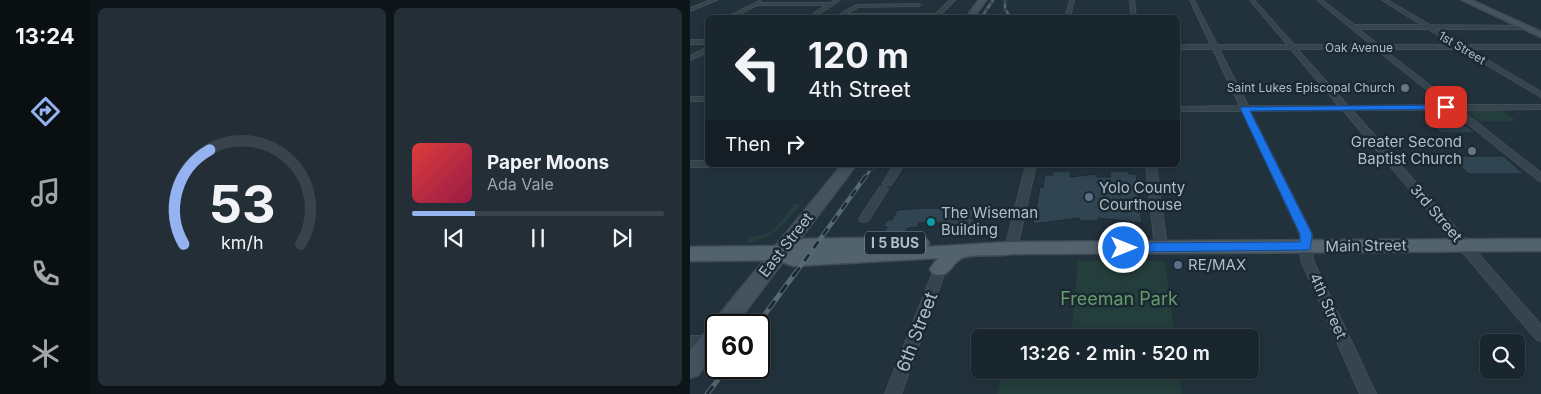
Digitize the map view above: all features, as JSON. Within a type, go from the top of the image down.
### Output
[{"type":"main road","points":[[971,15],[983,0]]},
{"type":"main road","points":[[1465,0],[1541,36]]},
{"type":"main road","name":"East Street","points":[[728,314],[847,167]]},
{"type":"main road","name":"Main Street","points":[[778,253],[804,245],[999,242],[1013,248]]},
{"type":"main road","name":"Main Street","points":[[936,261],[946,260],[961,251],[996,251],[1013,248],[1541,245]]},
{"type":"main road","name":"I 5 BUS","points":[[690,254],[778,253],[792,259],[936,261]]},
{"type":"main road","name":"East Street","points":[[690,368],[705,344]]},
{"type":"street","points":[[690,10],[714,0]]},
{"type":"street","points":[[733,15],[764,0]]},
{"type":"street","points":[[814,15],[838,0]]},
{"type":"street","points":[[906,15],[924,0],[942,0]]},
{"type":"street","points":[[936,15],[953,0]]},
{"type":"street","points":[[1068,15],[1072,0]]},
{"type":"street","points":[[1132,0],[1134,15]]},
{"type":"street","name":"4th Street","points":[[1192,0],[1306,234],[1307,260],[1368,394]]},
{"type":"street","name":"3rd Street","points":[[1252,0],[1541,335]]},
{"type":"street","points":[[1318,0],[1541,178]]},
{"type":"street","name":"1st Street","points":[[1384,0],[1541,95]]},
{"type":"street","points":[[754,4],[831,4]]},
{"type":"street","points":[[840,15],[857,6],[918,6]]},
{"type":"street","points":[[1353,28],[1522,27]]},
{"type":"street","points":[[690,42],[705,42]]},
{"type":"street","name":"Oak Avenue","points":[[1180,47],[1541,47]]},
{"type":"street","points":[[690,58],[705,50]]},
{"type":"street","points":[[690,99],[705,99]]},
{"type":"street","points":[[1180,109],[1541,107]]},
{"type":"street","points":[[690,164],[705,164]]},
{"type":"street","points":[[864,219],[898,167]]},
{"type":"street","points":[[1013,248],[1031,167]]},
{"type":"street","points":[[1151,167],[1161,247]]},
{"type":"street","name":"6th Street","points":[[893,394],[936,261]]},
{"type":"green space","points":[[1465,110],[1501,110],[1517,121],[1478,121]]},
{"type":"green space","points":[[801,204],[783,224],[769,235],[753,242],[744,243],[752,237],[770,233],[794,206],[789,205]]},
{"type":"green space","name":"Freeman Park","points":[[1078,261],[1165,261],[1174,329],[1072,329]]},
{"type":"green space","points":[[1000,379],[1180,379],[1182,394],[997,394]]},
{"type":"building","points":[[1433,126],[1467,126],[1475,133],[1441,133]]},
{"type":"building","points":[[1450,156],[1503,156],[1524,174],[1469,174]]},
{"type":"building","name":"Yolo County Courthouse","points":[[1053,171],[1071,171],[1070,177],[1096,174],[1096,177],[1111,177],[1110,171],[1129,171],[1129,174],[1136,174],[1142,223],[1098,218],[1098,221],[1079,221],[1079,218],[1033,224],[1040,187],[1043,187],[1045,175],[1052,175]]},
{"type":"building","name":"The Wiseman Building","points":[[926,208],[975,209],[971,219],[975,219],[972,227],[968,227],[966,233],[946,233],[948,227],[939,227],[940,223],[919,223],[917,227],[908,228],[904,233],[884,233],[887,227],[883,227],[888,220],[892,220],[897,210]]},
{"type":"railway","points":[[983,15],[993,0]]},
{"type":"railway","points":[[1005,0],[1005,9],[1009,15]]},
{"type":"railway","points":[[864,179],[873,167]]},
{"type":"railway","points":[[795,274],[865,177]]},
{"type":"railway","points":[[765,314],[796,272]]},
{"type":"railway","points":[[707,394],[719,379]]},
{"type":"place","name":"Saint Lukes Episcopal Church","points":[[1405,88]]},
{"type":"place","name":"Greater Second Baptist Church","points":[[1472,151]]},
{"type":"place","name":"Yolo County Courthouse","points":[[1089,197]]},
{"type":"place","name":"The Wiseman Building","points":[[931,222]]},
{"type":"place","name":"RE/MAX","points":[[1178,265]]},
{"type":"route","points":[[1124,248],[1306,247],[1306,234],[1245,108],[1446,107]]}]
